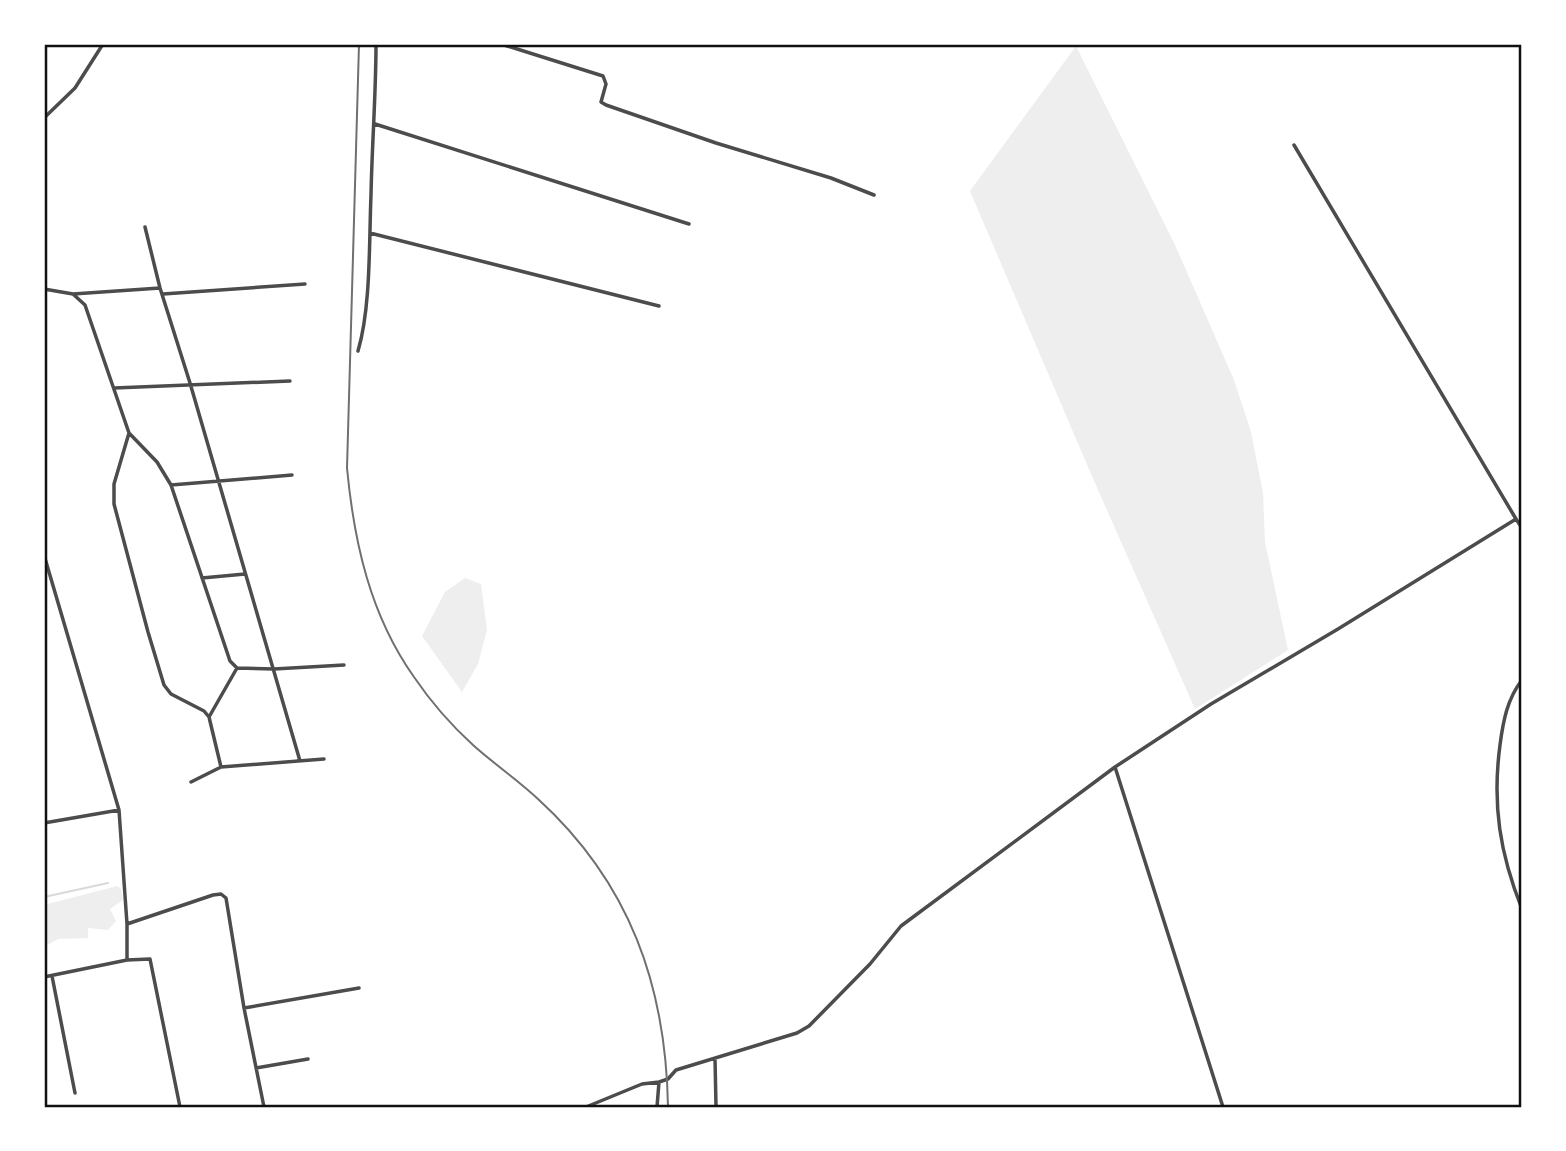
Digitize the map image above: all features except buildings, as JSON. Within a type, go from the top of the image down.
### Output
[{"type":"street","points":[[44,118],[75,88],[103,44]]},
{"type":"street","points":[[358,351],[364,333],[370,233],[376,44]]},
{"type":"street","points":[[501,44],[603,76],[606,84],[601,102],[606,105],[716,143],[831,178],[874,195]]},
{"type":"street","points":[[375,124],[689,224]]},
{"type":"street","points":[[1294,145],[1522,528]]},
{"type":"street","points":[[145,227],[160,288],[300,761]]},
{"type":"street","points":[[370,233],[659,306]]},
{"type":"street","points":[[163,294],[305,284]]},
{"type":"street","points":[[44,289],[74,293],[160,288]]},
{"type":"street","points":[[74,293],[85,305],[129,433],[156,463],[171,485],[228,658],[237,668],[344,665]]},
{"type":"street","points":[[114,388],[290,381]]},
{"type":"street","points":[[129,433],[114,484],[114,504],[148,632],[164,685],[172,694],[204,711],[209,717],[221,767]]},
{"type":"street","points":[[171,485],[292,475]]},
{"type":"street","points":[[586,1107],[642,1084],[668,1079],[676,1070],[797,1033],[809,1026],[870,964],[901,926],[1115,767],[1211,704],[1516,519]]},
{"type":"street","points":[[44,558],[119,810],[127,960]]},
{"type":"street","points":[[202,578],[246,574]]},
{"type":"street","points":[[209,717],[237,668]]},
{"type":"street","points":[[1522,680],[1510,698],[1502,724],[1496,806],[1509,876],[1522,909]]},
{"type":"street","points":[[191,782],[221,767],[324,759]]},
{"type":"street","points":[[1115,767],[1223,1107]]},
{"type":"street","points":[[44,822],[119,810]]},
{"type":"street","points":[[127,924],[221,894],[228,902],[244,1008],[264,1107]]},
{"type":"street","points":[[44,977],[127,960],[147,958],[151,961],[180,1107]]},
{"type":"street","points":[[52,976],[75,1093]]},
{"type":"street","points":[[244,1008],[359,988]]},
{"type":"street","points":[[715,1058],[716,1107]]},
{"type":"street","points":[[256,1068],[308,1059]]},
{"type":"street","points":[[657,1107],[659,1082]]},
{"type":"shaded area","points":[[1076,46],[1176,247],[1234,380],[1251,432],[1263,493],[1265,542],[1288,650],[1195,709],[970,191]]},
{"type":"shaded area","points":[[465,578],[481,584],[487,630],[478,664],[462,692],[422,636],[445,592]]},
{"type":"shaded area","points":[[117,886],[121,889],[123,900],[110,909],[116,921],[108,930],[88,928],[88,938],[58,939],[44,947],[44,905]]},
{"type":"waterway","points":[[44,897],[108,883]]},
{"type":"railway","points":[[359,44],[347,468],[354,523],[367,577],[386,629],[427,695],[465,737],[530,792],[570,831],[619,901],[637,939],[660,1020],[666,1062],[668,1107]]}]
